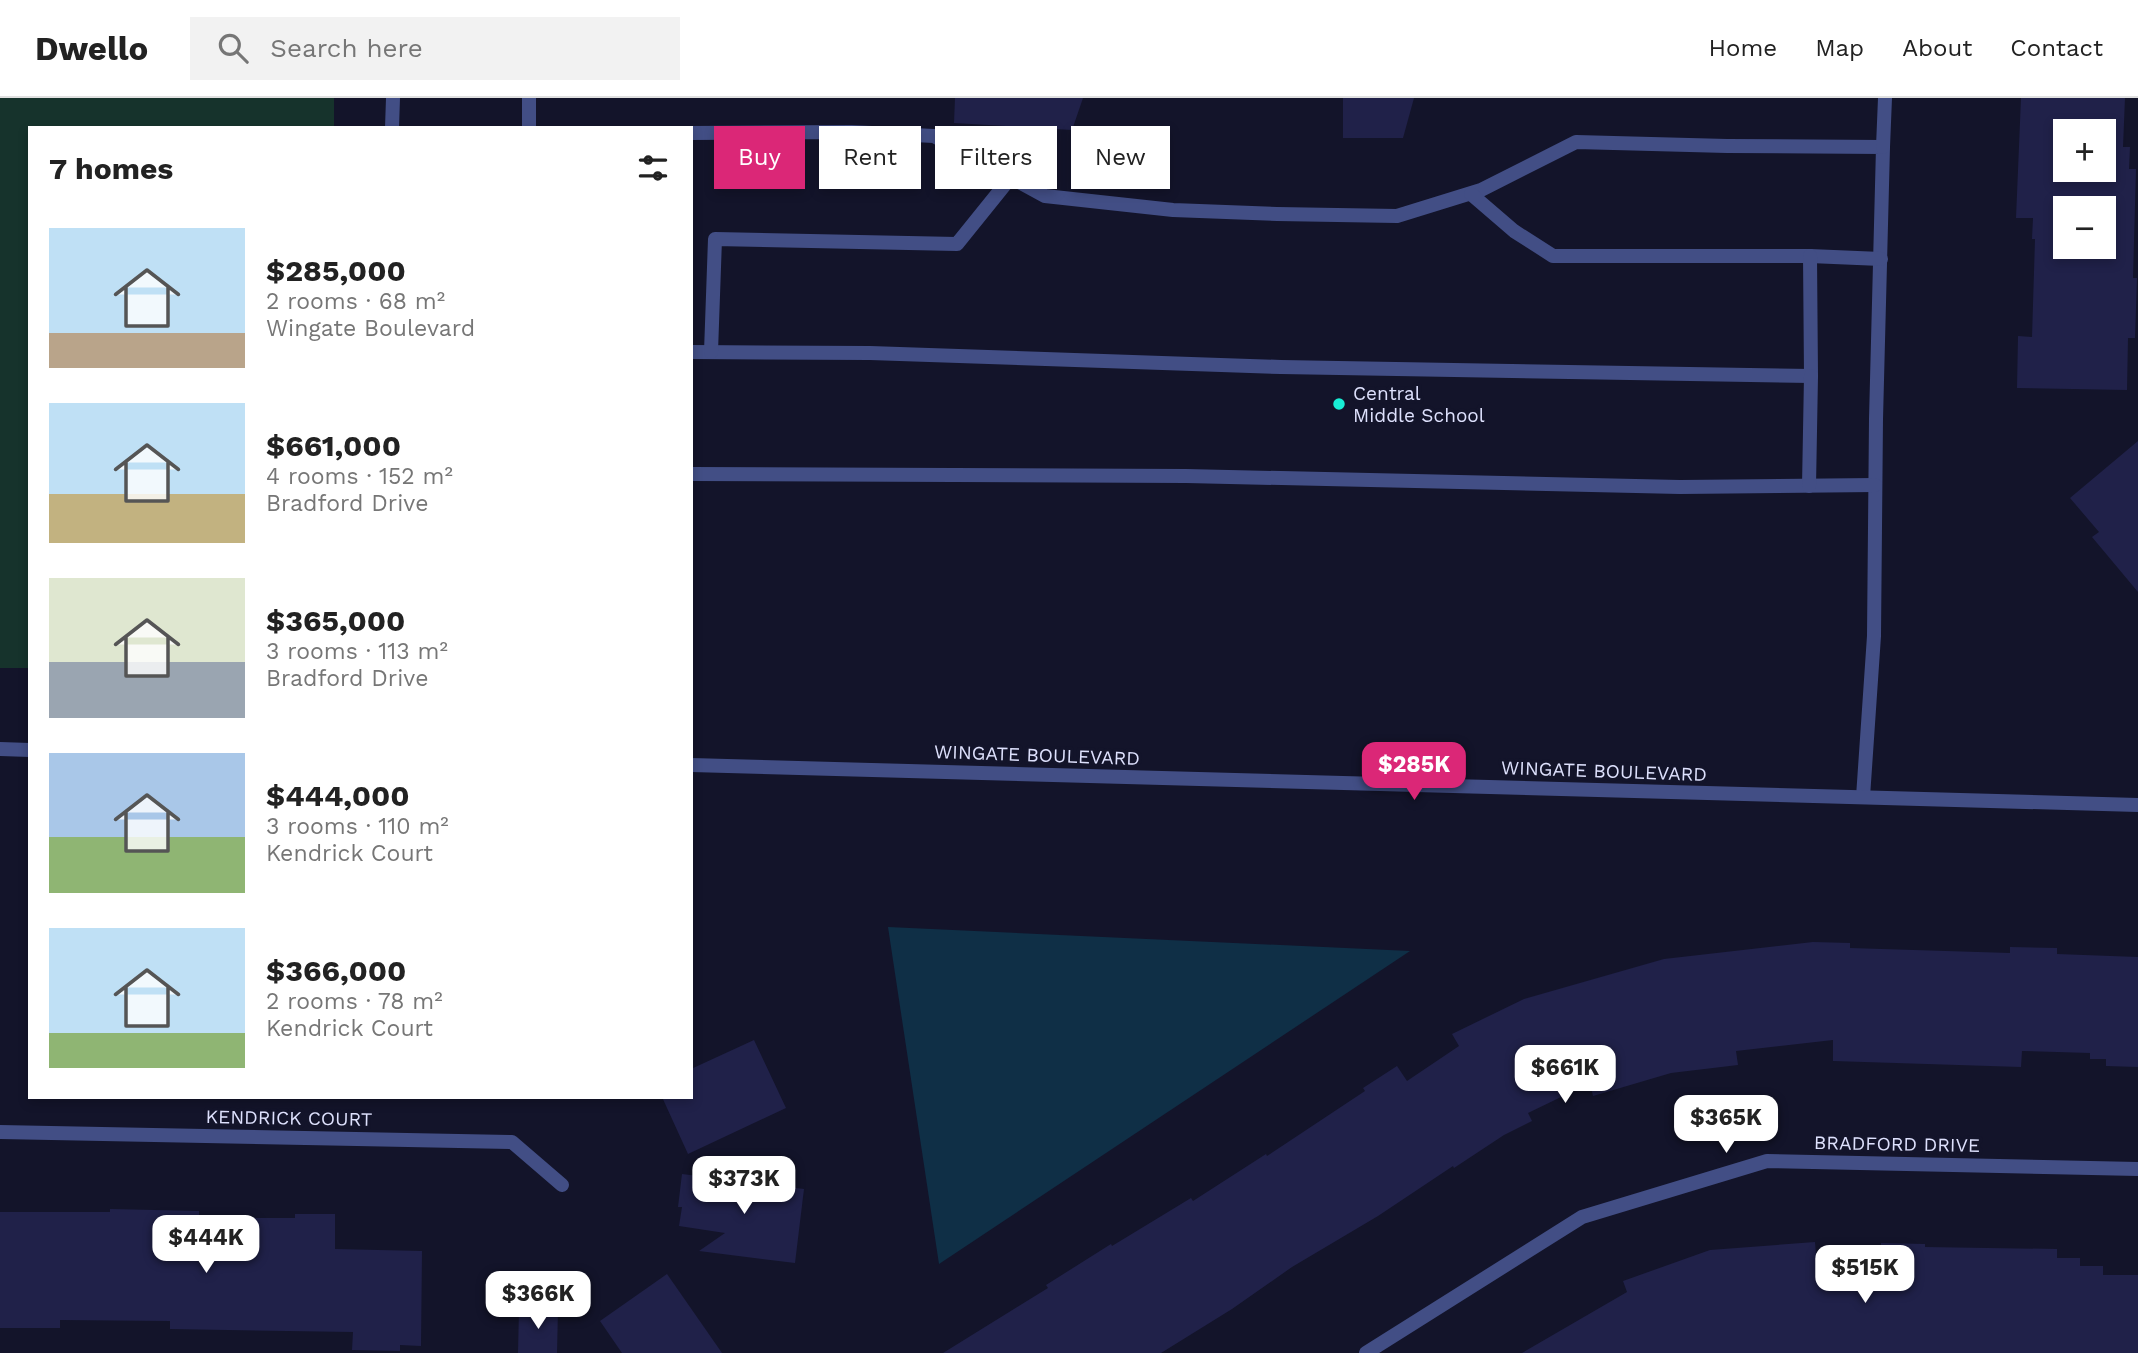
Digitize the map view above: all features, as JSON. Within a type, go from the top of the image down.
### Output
[{"type":"street","points":[[392,126],[393,98]]},
{"type":"street","points":[[529,98],[529,126]]},
{"type":"street","points":[[1863,797],[1874,636],[1885,98]]},
{"type":"street","points":[[693,133],[851,132],[935,137]]},
{"type":"street","points":[[1032,189],[1045,196],[1173,210],[1397,216],[1471,194],[1576,142],[1883,147]]},
{"type":"street","points":[[712,352],[715,239],[957,244],[1001,189]]},
{"type":"street","points":[[1471,194],[1514,231],[1553,256],[1810,256],[1881,259]]},
{"type":"street","points":[[1809,486],[1810,256]]},
{"type":"street","points":[[693,352],[870,354],[1281,367],[1811,376]]},
{"type":"street","points":[[693,474],[1186,476],[1666,486],[1875,485]]},
{"type":"street","points":[[0,749],[28,750]]},
{"type":"street","name":"WINGATE BOULEVARD","points":[[693,765],[2138,805]]},
{"type":"street","name":"KENDRICK COURT","points":[[0,1132],[512,1142],[562,1185]]},
{"type":"street","name":"BRADFORD DRIVE","points":[[1367,1353],[1582,1217],[1767,1161],[2138,1169]]},
{"type":"green space","points":[[0,98],[334,98],[334,126],[28,126],[28,668],[0,668]]},
{"type":"water","points":[[888,927],[1410,951],[939,1264]]},
{"type":"building","points":[[955,98],[1083,98],[1071,130],[1057,129],[1057,126],[954,123]]},
{"type":"building","points":[[1343,98],[1414,98],[1403,138],[1343,138]]},
{"type":"building","points":[[2021,98],[2125,98],[2123,147],[2130,147],[2129,169],[2136,169],[2133,278],[2137,278],[2135,338],[2128,338],[2127,390],[2017,388],[2018,336],[2032,337],[2035,239],[2032,239],[2033,218],[2016,218]]},
{"type":"building","points":[[2138,441],[2138,592],[2092,537],[2099,532],[2070,498]]},
{"type":"building","points":[[1813,942],[1850,943],[1850,948],[2010,953],[2010,947],[2057,948],[2057,954],[2138,957],[2138,1067],[2106,1066],[2106,1059],[2090,1059],[2090,1053],[2022,1051],[2021,1067],[1833,1061],[1833,1040],[1736,1051],[1738,1065],[1671,1073],[1593,1096],[1590,1083],[1528,1113],[1532,1121],[1504,1135],[1454,1168],[1453,1166],[1161,1353],[943,1353],[1048,1288],[1046,1285],[1111,1244],[1112,1246],[1191,1198],[1193,1201],[1266,1154],[1267,1156],[1365,1091],[1363,1088],[1397,1066],[1407,1081],[1459,1046],[1452,1034],[1524,999],[1664,959]]},
{"type":"building","points":[[754,1040],[786,1108],[688,1154],[663,1099],[693,1099],[693,1068]]},
{"type":"building","points":[[682,1174],[804,1189],[795,1263],[699,1251],[725,1233],[679,1226]]},
{"type":"building","points":[[110,1209],[199,1211],[199,1218],[295,1218],[295,1214],[335,1214],[335,1249],[422,1251],[421,1346],[400,1345],[400,1351],[352,1350],[353,1332],[170,1329],[170,1321],[60,1320],[60,1328],[0,1328],[0,1212],[110,1212]]},
{"type":"building","points":[[1815,1242],[1817,1267],[1881,1268],[1881,1243],[1925,1244],[1925,1247],[2057,1249],[2057,1258],[2080,1258],[2080,1266],[2103,1266],[2103,1275],[2138,1275],[2138,1353],[1522,1353],[1627,1292],[1623,1281],[1710,1250]]},
{"type":"building","points":[[667,1274],[722,1353],[622,1353],[600,1321]]},
{"type":"building","points":[[519,1309],[558,1310],[557,1353],[518,1353]]},
{"type":"place","name":"Central Middle School","points":[[1339,404]]}]
